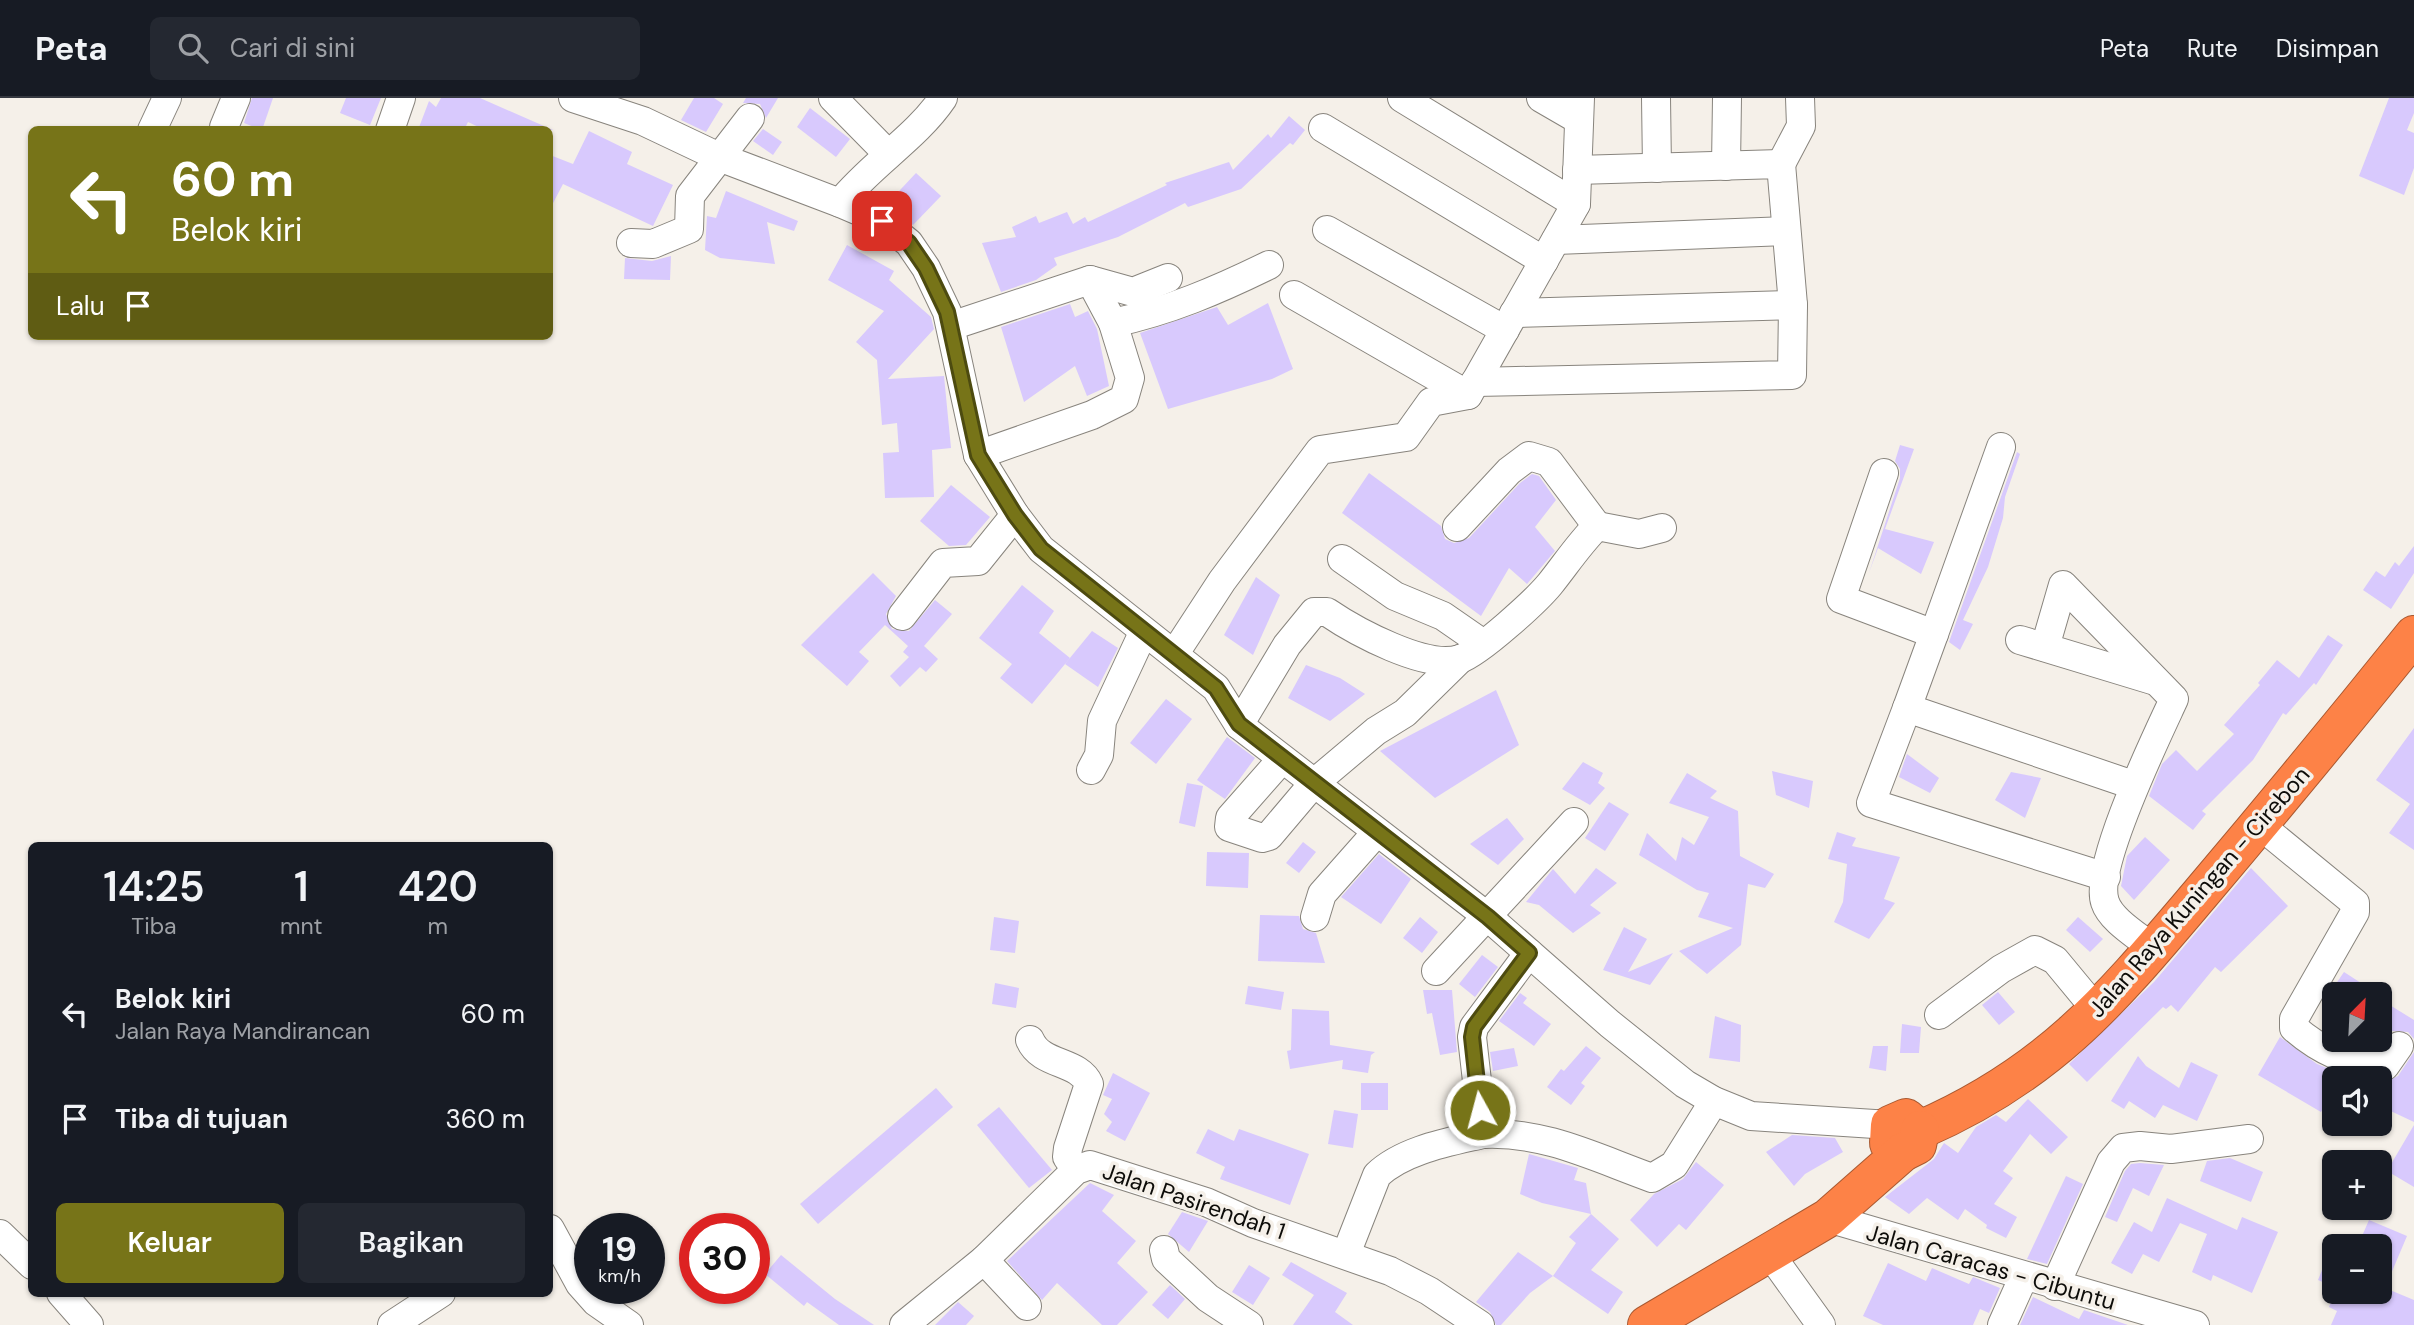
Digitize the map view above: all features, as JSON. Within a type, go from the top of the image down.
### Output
[{"type":"highway","name":"Jalan Raya Kuningan - Cirebon","points":[[1661,1322],[1828,1218],[1904,1136],[1996,1093],[2044,1060],[2098,1012],[2155,950],[2260,826],[2414,636]]},
{"type":"street","points":[[154,126],[167,98]]},
{"type":"street","points":[[224,126],[236,98]]},
{"type":"street","points":[[391,126],[401,98]]},
{"type":"street","points":[[573,98],[648,109],[719,156],[882,221],[909,243],[926,268],[951,326],[978,455],[1015,515],[1041,549],[1143,633],[1175,653],[1216,688],[1239,724],[1312,784],[1488,917],[1610,1024],[1678,1077],[1714,1101],[1751,1116],[1904,1136]]},
{"type":"street","points":[[833,98],[888,154]]},
{"type":"street","points":[[840,202],[861,177],[929,118],[943,98]]},
{"type":"street","points":[[1402,98],[1577,204]]},
{"type":"street","points":[[1471,388],[1577,204],[1579,109],[1542,98]]},
{"type":"street","points":[[1656,98],[1657,168]]},
{"type":"street","points":[[1727,98],[1727,166]]},
{"type":"street","points":[[1175,653],[1222,581],[1320,450],[1406,437],[1431,402],[1471,388],[1791,375],[1793,305],[1782,164],[1801,126],[1800,98]]},
{"type":"street","points":[[631,243],[653,244],[689,229],[690,196],[750,118]]},
{"type":"street","points":[[1323,128],[1550,251],[1786,231]]},
{"type":"street","points":[[1577,170],[1782,164]]},
{"type":"street","points":[[1327,230],[1510,321],[1793,305]]},
{"type":"street","points":[[1113,323],[1154,314],[1210,294],[1269,265]]},
{"type":"street","points":[[951,326],[1090,280],[1133,292],[1168,278]]},
{"type":"street","points":[[978,455],[1092,415],[1124,399],[1129,378],[1113,323],[1090,280]]},
{"type":"street","points":[[1294,295],[1471,388]]},
{"type":"street","points":[[2001,447],[1871,803],[2106,877]]},
{"type":"street","points":[[1457,527],[1509,471],[1529,456],[1549,462],[1597,526],[1639,534],[1662,528]]},
{"type":"street","points":[[1884,473],[1841,599],[1934,634]]},
{"type":"street","points":[[902,616],[943,563],[978,561],[1015,515]]},
{"type":"street","points":[[1282,759],[1230,818],[1229,827],[1262,838],[1269,836],[1312,784],[1376,731],[1405,713],[1471,651],[1506,628],[1549,586],[1578,545],[1597,526]]},
{"type":"street","points":[[1342,559],[1395,596],[1443,616],[1471,651]]},
{"type":"street","points":[[2154,680],[2032,643],[2063,585],[2174,699],[2133,785],[2102,891],[2109,911],[2155,950]]},
{"type":"street","points":[[1239,724],[1287,645],[1314,612],[1326,612],[1422,659],[1471,651]]},
{"type":"street","points":[[1090,770],[1098,755],[1102,721],[1143,633]]},
{"type":"street","points":[[1907,708],[2133,785]]},
{"type":"street","points":[[1436,971],[1574,822]]},
{"type":"street","points":[[2260,826],[2355,903],[2352,909],[2355,912],[2294,1019],[2294,1028],[2319,1047],[2369,1066],[2385,1066],[2399,1046]]},
{"type":"street","points":[[1315,917],[1322,894],[1376,833]]},
{"type":"street","points":[[1940,1015],[2001,969],[2035,950],[2055,960],[2098,1012]]},
{"type":"street","points":[[1483,1134],[1472,1037],[1474,1027],[1529,953]]},
{"type":"street","points":[[1030,1040],[1033,1048],[1050,1060],[1082,1073],[1089,1084],[1068,1148],[1067,1157],[1076,1170]]},
{"type":"street","points":[[1346,1254],[1377,1175],[1387,1166],[1442,1144],[1483,1134],[1548,1140],[1578,1148],[1652,1178],[1674,1165],[1714,1101]]},
{"type":"street","points":[[2055,1286],[2111,1162],[2123,1148],[2140,1146],[2171,1149],[2249,1139]]},
{"type":"street","name":"Jalan Pasirendah 1","points":[[904,1325],[984,1260],[1076,1170],[1090,1165],[1346,1254],[1429,1291],[1480,1325]]},
{"type":"street","name":"Jalan Caracas - Cibuntu","points":[[1828,1218],[2195,1325]]},
{"type":"street","points":[[0,1234],[28,1261]]},
{"type":"street","points":[[553,1234],[580,1284],[596,1302],[629,1325]]},
{"type":"street","points":[[1164,1250],[1166,1259],[1208,1297],[1249,1325]]},
{"type":"street","points":[[1770,1254],[1821,1325]]},
{"type":"street","points":[[984,1260],[1027,1306]]},
{"type":"street","points":[[2002,1325],[2024,1276]]},
{"type":"street","points":[[64,1297],[89,1325]]},
{"type":"street","points":[[392,1325],[435,1297]]},
{"type":"building","points":[[252,98],[273,98],[263,126],[244,123]]},
{"type":"building","points":[[346,98],[381,98],[370,125],[340,113]]},
{"type":"building","points":[[441,98],[480,98],[544,126],[476,126],[468,122],[466,126],[420,126],[429,101],[436,107]]},
{"type":"building","points":[[694,98],[714,98],[723,104],[706,132],[681,120]]},
{"type":"building","points":[[746,98],[778,98],[766,118],[760,104],[743,103]]},
{"type":"building","points":[[2389,98],[2414,98],[2414,113],[2407,130],[2414,133],[2414,168],[2404,195],[2359,176]]},
{"type":"building","points":[[810,108],[850,139],[836,157],[797,127]]},
{"type":"building","points":[[1289,116],[1305,130],[1293,145],[1290,143],[1241,189],[1188,207],[1185,203],[1118,237],[1054,258],[1057,265],[1036,280],[1001,292],[982,243],[1016,237],[1012,227],[1036,216],[1039,223],[1067,212],[1073,224],[1085,217],[1088,222],[1167,185],[1165,183],[1229,162],[1233,170],[1268,134],[1271,138]]},
{"type":"building","points":[[763,129],[782,142],[773,155],[753,141]]},
{"type":"building","points":[[589,131],[632,152],[627,164],[673,185],[653,226],[563,184],[553,203],[553,156],[573,164]]},
{"type":"building","points":[[916,173],[941,196],[913,225],[886,205]]},
{"type":"building","points":[[726,191],[798,221],[794,231],[767,222],[775,264],[720,258],[705,250],[707,216],[716,218]]},
{"type":"building","points":[[847,245],[894,271],[889,280],[931,317],[934,329],[888,379],[944,376],[951,448],[932,450],[934,497],[885,498],[883,453],[899,452],[897,423],[882,425],[877,360],[856,342],[884,311],[828,280]]},
{"type":"building","points":[[671,256],[670,280],[624,279],[625,258],[652,261]]},
{"type":"building","points":[[1268,303],[1293,369],[1272,379],[1168,409],[1140,333],[1217,307],[1228,325]]},
{"type":"building","points":[[1070,304],[1075,317],[1088,311],[1097,329],[1109,386],[1087,396],[1075,366],[1024,402],[1001,327]]},
{"type":"building","points":[[1900,445],[1914,449],[1885,529],[1934,542],[1921,574],[1878,548],[1869,573],[1900,478],[1900,469],[1895,461]]},
{"type":"building","points":[[2017,452],[2020,454],[2005,497],[2003,518],[1988,567],[1963,620],[1973,624],[1960,650],[1949,642]]},
{"type":"building","points":[[1369,473],[1441,526],[1445,539],[1454,543],[1469,538],[1520,483],[1532,474],[1539,476],[1556,500],[1535,527],[1555,551],[1527,584],[1509,568],[1481,616],[1342,513]]},
{"type":"building","points":[[951,485],[990,517],[966,545],[949,546],[920,521]]},
{"type":"building","points":[[2414,546],[2414,573],[2391,609],[2363,590],[2376,571],[2385,577],[2395,562],[2399,566]]},
{"type":"building","points":[[873,573],[896,596],[886,614],[892,629],[909,631],[935,600],[952,614],[924,646],[938,659],[926,672],[920,667],[900,687],[890,676],[909,657],[903,652],[908,646],[885,625],[859,652],[869,661],[847,686],[801,645]]},
{"type":"building","points":[[1256,577],[1280,595],[1253,655],[1224,635]]},
{"type":"building","points":[[1022,585],[1054,611],[1039,633],[1070,658],[1032,704],[1000,678],[1012,664],[979,638]]},
{"type":"building","points":[[1092,631],[1118,648],[1098,687],[1065,664]]},
{"type":"building","points":[[2328,635],[2343,645],[2316,685],[2314,683],[2286,715],[2283,713],[2253,760],[2202,811],[2206,814],[2193,830],[2149,796],[2162,764],[2176,750],[2197,771],[2234,734],[2224,725],[2260,685],[2258,683],[2277,660],[2299,678]]},
{"type":"building","points":[[1306,665],[1340,678],[1365,694],[1330,721],[1288,698]]},
{"type":"building","points":[[1496,690],[1519,745],[1435,798],[1380,751]]},
{"type":"building","points":[[1166,699],[1192,719],[1156,764],[1130,743]]},
{"type":"building","points":[[2414,728],[2414,850],[2389,833],[2410,804],[2376,780]]},
{"type":"building","points":[[1227,737],[1255,758],[1225,799],[1197,780]]},
{"type":"building","points":[[1907,754],[1939,778],[1930,793],[1899,777]]},
{"type":"building","points":[[1583,762],[1603,773],[1598,783],[1605,788],[1590,805],[1562,789]]},
{"type":"building","points":[[1772,771],[1813,781],[1809,808],[1776,795]]},
{"type":"building","points":[[2011,772],[2041,778],[2025,818],[1995,800]]},
{"type":"building","points":[[1687,773],[1717,791],[1710,798],[1738,811],[1740,856],[1774,874],[1765,888],[1748,884],[1741,945],[1707,974],[1679,951],[1733,928],[1698,917],[1709,893],[1697,890],[1639,855],[1647,833],[1676,861],[1682,837],[1694,845],[1709,817],[1669,803]]},
{"type":"building","points":[[1187,783],[1203,786],[1195,827],[1179,823]]},
{"type":"building","points":[[1609,802],[1629,814],[1605,851],[1585,838]]},
{"type":"building","points":[[1507,818],[1524,839],[1498,865],[1470,844]]},
{"type":"building","points":[[1837,832],[1856,838],[1852,846],[1900,857],[1884,899],[1895,903],[1869,939],[1834,922],[1843,902],[1847,864],[1828,859]]},
{"type":"building","points":[[2145,837],[2170,860],[2134,900],[2121,886],[2127,856]]},
{"type":"building","points":[[1303,842],[1316,852],[1299,873],[1286,863]]},
{"type":"building","points":[[1207,852],[1249,853],[1248,888],[1206,886]]},
{"type":"building","points":[[1379,854],[1411,879],[1381,924],[1341,897]]},
{"type":"building","points":[[1596,868],[1617,883],[1590,905],[1601,913],[1573,933],[1539,905],[1526,902],[1553,869],[1575,894]]},
{"type":"building","points":[[2251,868],[2288,906],[2221,972],[2215,967],[2178,1012],[2171,1005],[2166,1009],[2163,1007],[2087,1082],[2069,1064],[2154,982]]},
{"type":"building","points":[[1260,915],[1299,916],[1303,929],[1316,933],[1325,963],[1258,961]]},
{"type":"building","points":[[994,917],[1019,921],[1015,953],[990,950]]},
{"type":"building","points":[[1420,917],[1438,932],[1422,953],[1403,938]]},
{"type":"building","points":[[2078,917],[2103,939],[2090,952],[2066,930]]},
{"type":"building","points":[[1624,927],[1647,939],[1628,972],[1673,953],[1650,985],[1603,970]]},
{"type":"building","points":[[1482,955],[1498,967],[1475,997],[1459,984]]},
{"type":"building","points":[[2344,972],[2359,982],[2337,982]]},
{"type":"building","points":[[995,983],[1019,988],[1016,1008],[992,1004]]},
{"type":"building","points":[[1248,986],[1284,992],[1281,1010],[1245,1004]]},
{"type":"building","points":[[1423,990],[1452,990],[1457,1052],[1440,1055],[1432,1013],[1427,1014]]},
{"type":"building","points":[[1998,992],[2015,1012],[1999,1025],[1982,1005]]},
{"type":"building","points":[[1520,993],[1527,998],[1523,1003],[1551,1024],[1534,1046],[1499,1021]]},
{"type":"building","points":[[2392,1006],[2414,1020],[2414,1039],[2408,1032],[2392,1031]]},
{"type":"building","points":[[1292,1009],[1329,1011],[1330,1045],[1375,1052],[1371,1055],[1368,1073],[1342,1069],[1343,1060],[1290,1069],[1287,1051],[1291,1050]]},
{"type":"building","points":[[1715,1016],[1741,1025],[1740,1062],[1709,1058]]},
{"type":"building","points":[[1902,1024],[1921,1027],[1919,1053],[1900,1053]]},
{"type":"building","points":[[2280,1037],[2322,1066],[2322,1110],[2321,1112],[2258,1075]]},
{"type":"building","points":[[1586,1046],[1601,1058],[1581,1083],[1585,1086],[1571,1105],[1547,1087],[1561,1069],[1564,1071]]},
{"type":"building","points":[[1873,1046],[1888,1046],[1886,1071],[1869,1068]]},
{"type":"building","points":[[1514,1048],[1518,1066],[1493,1071],[1490,1052]]},
{"type":"building","points":[[2414,1052],[2414,1122],[2392,1112],[2392,1079],[2398,1076]]},
{"type":"building","points":[[2138,1056],[2146,1066],[2179,1088],[2191,1062],[2218,1075],[2197,1121],[2163,1105],[2155,1118],[2129,1101],[2124,1109],[2111,1101]]},
{"type":"building","points":[[1113,1073],[1150,1093],[1125,1141],[1106,1131],[1112,1122],[1104,1114],[1112,1099],[1103,1095]]},
{"type":"building","points":[[1361,1083],[1388,1083],[1388,1110],[1361,1110]]},
{"type":"building","points":[[936,1088],[953,1107],[818,1224],[800,1204]]},
{"type":"building","points":[[2028,1099],[2068,1137],[2051,1154],[2030,1134],[2003,1171],[2013,1178],[1994,1204],[2017,1217],[2006,1238],[1986,1228],[1987,1225],[1965,1209],[1958,1220],[1927,1198],[1909,1214],[1885,1197],[1934,1159],[1944,1143],[1958,1153],[1976,1127],[1996,1115],[2006,1122]]},
{"type":"building","points":[[999,1107],[1052,1170],[1029,1188],[977,1125]]},
{"type":"building","points":[[1334,1110],[1358,1114],[1353,1148],[1328,1144]]},
{"type":"building","points":[[2414,1125],[2414,1187],[2392,1174],[2392,1162]]},
{"type":"building","points":[[1208,1129],[1234,1141],[1239,1129],[1309,1154],[1290,1205],[1220,1179],[1225,1167],[1196,1153]]},
{"type":"building","points":[[1792,1135],[1835,1138],[1843,1152],[1805,1174],[1794,1186],[1766,1152]]},
{"type":"building","points":[[1529,1154],[1578,1168],[1574,1180],[1586,1183],[1591,1214],[1542,1203],[1520,1194]]},
{"type":"building","points":[[2230,1158],[2263,1172],[2251,1202],[2200,1181],[2207,1161]]},
{"type":"building","points":[[1696,1162],[1724,1185],[1686,1230],[1679,1224],[1657,1247],[1630,1220],[1654,1194],[1683,1179]]},
{"type":"building","points":[[2131,1164],[2164,1165],[2149,1196],[2133,1188],[2117,1222],[2105,1217],[2125,1171]]},
{"type":"building","points":[[2066,1176],[2083,1184],[2047,1264],[2027,1259]]},
{"type":"building","points":[[1090,1183],[1114,1195],[1102,1211],[1136,1241],[1117,1263],[1148,1292],[1117,1325],[1102,1325],[1057,1283],[1042,1300],[1007,1261]]},
{"type":"building","points":[[2167,1198],[2237,1230],[2242,1217],[2278,1232],[2252,1293],[2213,1275],[2211,1281],[2192,1272],[2207,1234],[2180,1223],[2159,1262],[2143,1254],[2132,1274],[2111,1263],[2134,1222],[2152,1232]]},
{"type":"building","points":[[1182,1212],[1208,1221],[1189,1252],[1168,1234]]},
{"type":"building","points":[[1591,1214],[1619,1239],[1591,1270],[1623,1292],[1608,1314],[1553,1276],[1576,1243],[1569,1237]]},
{"type":"building","points":[[2369,1220],[2407,1236],[2392,1271],[2392,1234],[2363,1234]]},
{"type":"building","points":[[1518,1252],[1553,1276],[1530,1293],[1501,1325],[1496,1325],[1490,1312],[1476,1302]]},
{"type":"building","points":[[781,1255],[835,1299],[874,1325],[839,1325],[807,1302],[804,1306],[770,1278],[770,1268]]},
{"type":"building","points":[[1291,1262],[1347,1293],[1335,1312],[1353,1325],[1293,1325],[1314,1295],[1282,1275]]},
{"type":"building","points":[[1888,1263],[1926,1281],[1932,1268],[1969,1284],[1973,1277],[2000,1288],[1989,1313],[1980,1309],[1973,1325],[1883,1325],[1863,1316]]},
{"type":"building","points":[[1249,1265],[1270,1278],[1253,1305],[1232,1292]]},
{"type":"building","points":[[1170,1285],[1185,1299],[1168,1319],[1152,1305]]},
{"type":"building","points":[[2392,1291],[2414,1300],[2414,1325],[2331,1325],[2337,1311],[2329,1307],[2330,1304],[2392,1304]]},
{"type":"building","points":[[2033,1297],[2079,1319],[2084,1310],[2128,1325],[2020,1325]]},
{"type":"building","points":[[958,1302],[974,1316],[966,1325],[935,1325]]},
{"type":"route","points":[[882,221],[909,243],[926,268],[951,326],[978,455],[999,492],[1041,549],[1143,633],[1175,653],[1216,688],[1239,724],[1435,879],[1488,917],[1529,953],[1478,1018],[1474,1027],[1472,1037],[1480,1110]]}]
